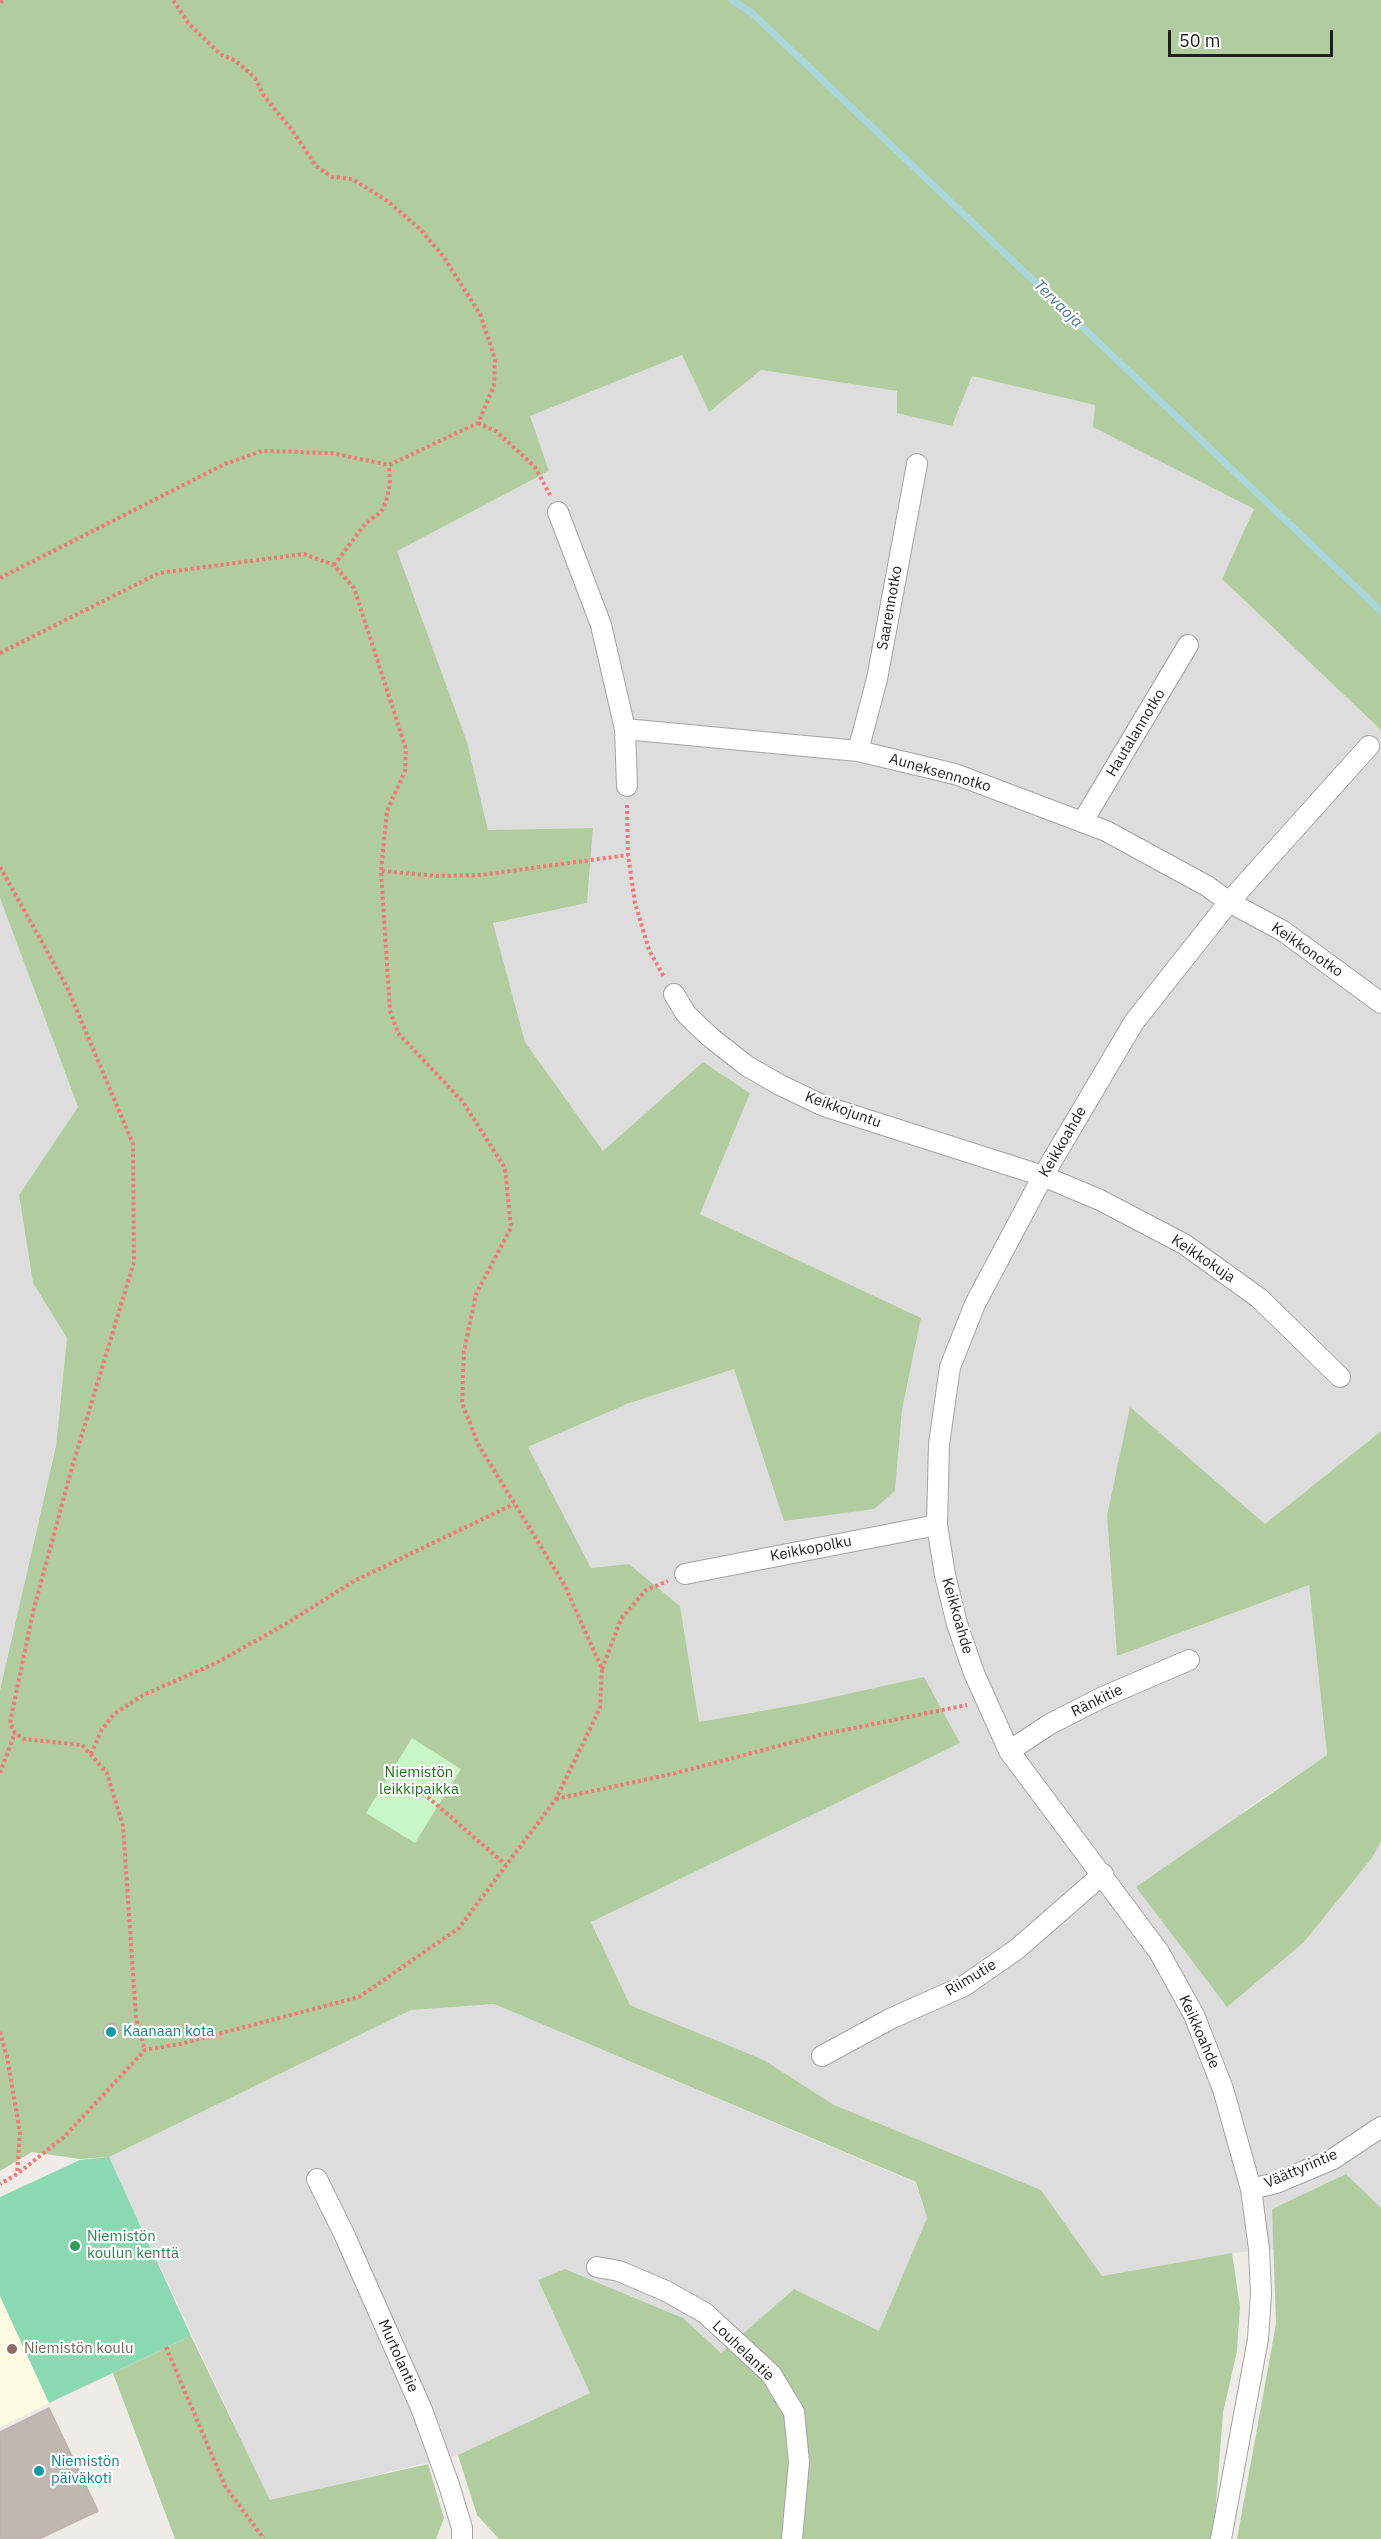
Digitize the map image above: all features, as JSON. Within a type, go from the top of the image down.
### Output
[{"type":"street","name":"Saarennotko","points":[[858,751],[877,679],[917,464]]},
{"type":"street","points":[[558,512],[601,625],[625,729],[627,786]]},
{"type":"street","name":"Hautalannotko","points":[[1083,821],[1188,645]]},
{"type":"street","name":"Auneksennotko","points":[[625,729],[858,751],[955,774],[1083,821],[1207,885],[1229,902]]},
{"type":"street","name":"Keikkoahde","points":[[1221,2539],[1258,2339],[1261,2294],[1259,2250],[1251,2189],[1223,2089],[1194,2015],[1159,1952],[1009,1750],[986,1701],[957,1624],[945,1575],[937,1525],[939,1444],[950,1367],[975,1304],[1043,1176],[1134,1022],[1229,902],[1369,746]]},
{"type":"street","name":"Keikkonotko","points":[[1229,902],[1283,931],[1381,1003]]},
{"type":"street","name":"Keikkojuntu","points":[[674,994],[686,1014],[710,1037],[747,1066],[780,1085],[825,1106],[1043,1176]]},
{"type":"street","name":"Keikkokuja","points":[[1043,1176],[1100,1200],[1184,1244],[1259,1298],[1340,1377]]},
{"type":"street","name":"Keikkopolku","points":[[685,1574],[937,1525]]},
{"type":"street","name":"Ränkitie","points":[[1009,1750],[1050,1724],[1102,1697],[1189,1660]]},
{"type":"street","name":"Riimutie","points":[[822,2056],[890,2019],[964,1986],[1017,1949],[1102,1874]]},
{"type":"street","name":"Väättyrintie","points":[[1251,2189],[1276,2182],[1333,2159],[1381,2127]]},
{"type":"street","name":"Murtolantie","points":[[317,2179],[422,2410],[449,2485],[462,2528],[462,2539]]},
{"type":"street","name":"Louhelantie","points":[[597,2267],[619,2271],[666,2291],[705,2313],[771,2374],[794,2412],[799,2462],[792,2539]]},
{"type":"path","points":[[0,2],[5,0]]},
{"type":"path","points":[[0,578],[225,464],[262,451],[331,453],[389,465],[478,423],[494,386],[495,359],[480,314],[442,256],[420,229],[386,200],[352,179],[332,177],[316,166],[292,130],[264,96],[255,78],[236,61],[220,54],[189,24],[173,0]]},
{"type":"path","points":[[478,423],[496,431],[535,467],[558,512]]},
{"type":"path","points":[[334,565],[366,523],[381,512],[390,484],[389,465]]},
{"type":"path","points":[[0,652],[159,573],[304,555],[334,565],[354,588],[406,748],[405,771],[387,811],[381,871],[390,1011],[398,1033],[463,1102],[505,1168],[511,1228],[476,1294],[464,1351],[462,1403],[478,1444],[565,1586],[602,1669]]},
{"type":"path","points":[[627,786],[628,855],[635,903],[649,950],[674,994]]},
{"type":"path","points":[[381,871],[438,876],[481,875],[628,855]]},
{"type":"path","points":[[0,867],[67,987],[133,1144],[134,1262],[71,1472],[33,1612],[10,1723],[15,1733],[24,1739],[81,1745],[107,1773],[123,1826],[136,2018],[146,2050]]},
{"type":"path","points":[[91,1754],[101,1731],[114,1714],[143,1695],[216,1663],[289,1622],[354,1581],[514,1504]]},
{"type":"path","points":[[0,2184],[17,2174],[64,2137],[146,2050],[180,2044],[358,1997],[459,1928],[556,1799],[600,1708],[602,1669],[621,1619],[646,1590],[685,1574]]},
{"type":"path","points":[[556,1799],[676,1773],[820,1735],[986,1701]]},
{"type":"path","points":[[0,1773],[15,1733]]},
{"type":"path","points":[[0,1758],[7,1756]]},
{"type":"path","points":[[423,1793],[506,1865]]},
{"type":"path","points":[[0,2032],[7,2057],[20,2133],[17,2174]]},
{"type":"path","points":[[166,2347],[225,2486],[264,2539]]},
{"type":"shaded area","points":[[682,355],[709,412],[761,370],[897,391],[952,426],[972,376],[1096,405],[1094,427],[1254,509],[1222,579],[1381,730],[1381,1431],[1265,1524],[1130,1408],[1107,1516],[1117,1656],[1309,1585],[1327,1755],[1245,1810],[1304,1942],[1372,1858],[1381,1841],[1381,2208],[1346,2174],[1272,2209],[1274,2249],[1232,2253],[1102,2276],[1041,2190],[834,2105],[764,2060],[630,2005],[591,1921],[959,1743],[807,1703],[699,1722],[680,1606],[629,1564],[591,1568],[528,1447],[627,1404],[734,1369],[784,1521],[895,1491],[902,1410],[921,1318],[700,1214],[750,1093],[703,1062],[603,1151],[525,1042],[493,923],[587,903],[593,828],[488,830],[467,742],[396,551],[549,471],[529,416]]},
{"type":"shaded area","points":[[0,898],[78,1107],[19,1195],[33,1283],[67,1338],[56,1446],[0,1690]]},
{"type":"shaded area","points":[[494,2004],[916,2183],[927,2218],[879,2332],[794,2289],[721,2353],[683,2318],[565,2269],[538,2281],[590,2393],[458,2455],[270,2501],[109,2157],[411,2010]]},
{"type":"shaded area","name":"Niemistön koulu","points":[[0,2296],[49,2403],[0,2427]]},
{"type":"green space","points":[[0,0],[1381,0],[1381,730],[1222,579],[1254,509],[1093,427],[1095,405],[972,376],[952,426],[897,413],[897,391],[761,370],[709,412],[682,355],[530,416],[549,471],[397,551],[467,742],[488,830],[593,828],[587,903],[493,923],[525,1042],[603,1151],[703,1062],[750,1093],[700,1214],[921,1318],[902,1410],[895,1491],[874,1509],[784,1521],[734,1369],[627,1404],[528,1447],[591,1568],[629,1564],[680,1606],[699,1722],[807,1703],[924,1677],[960,1743],[591,1922],[630,2005],[764,2060],[834,2105],[1041,2190],[1102,2276],[1232,2253],[1240,2307],[1237,2351],[1223,2413],[1215,2516],[1210,2539],[499,2539],[477,2515],[458,2455],[590,2393],[538,2280],[565,2269],[683,2318],[721,2353],[794,2289],[879,2331],[927,2218],[916,2182],[494,2004],[411,2010],[109,2157],[80,2159],[32,2152],[0,2171],[0,1690],[56,1446],[67,1338],[33,1283],[19,1195],[78,1107],[0,898]]},
{"type":"green space","points":[[1130,1407],[1265,1524],[1381,1431],[1381,1841],[1372,1858],[1304,1942],[1227,2007],[1136,1887],[1327,1755],[1309,1585],[1117,1656],[1107,1515]]},
{"type":"green space","name":"Niemistön leikkipaikka","points":[[412,1738],[461,1769],[415,1843],[366,1813]]},
{"type":"green space","name":"Niemistön koulun kenttä","points":[[109,2157],[191,2336],[49,2403],[0,2296],[0,2197],[80,2160]]},
{"type":"green space","points":[[1346,2174],[1381,2208],[1381,2539],[1237,2539],[1276,2324],[1272,2209]]},
{"type":"green space","points":[[191,2336],[270,2500],[428,2464],[444,2518],[436,2539],[175,2539],[113,2373]]},
{"type":"building","name":"Kaanaan kota","points":[[107,2024],[115,2024],[119,2031],[115,2038],[107,2039],[103,2033]]},
{"type":"building","name":"Niemistön päiväkoti","points":[[49,2408],[98,2511],[39,2539],[0,2539],[0,2432]]},
{"type":"waterway","name":"Tervaoja","points":[[732,0],[752,13],[1381,611]]},
{"type":"place","name":"Kaanaan kota","points":[[111,2032]]},
{"type":"place","name":"Niemistön koulun kenttä","points":[[75,2246]]},
{"type":"place","name":"Niemistön koulu","points":[[12,2349]]},
{"type":"place","name":"Niemistön päiväkoti","points":[[39,2471]]}]
